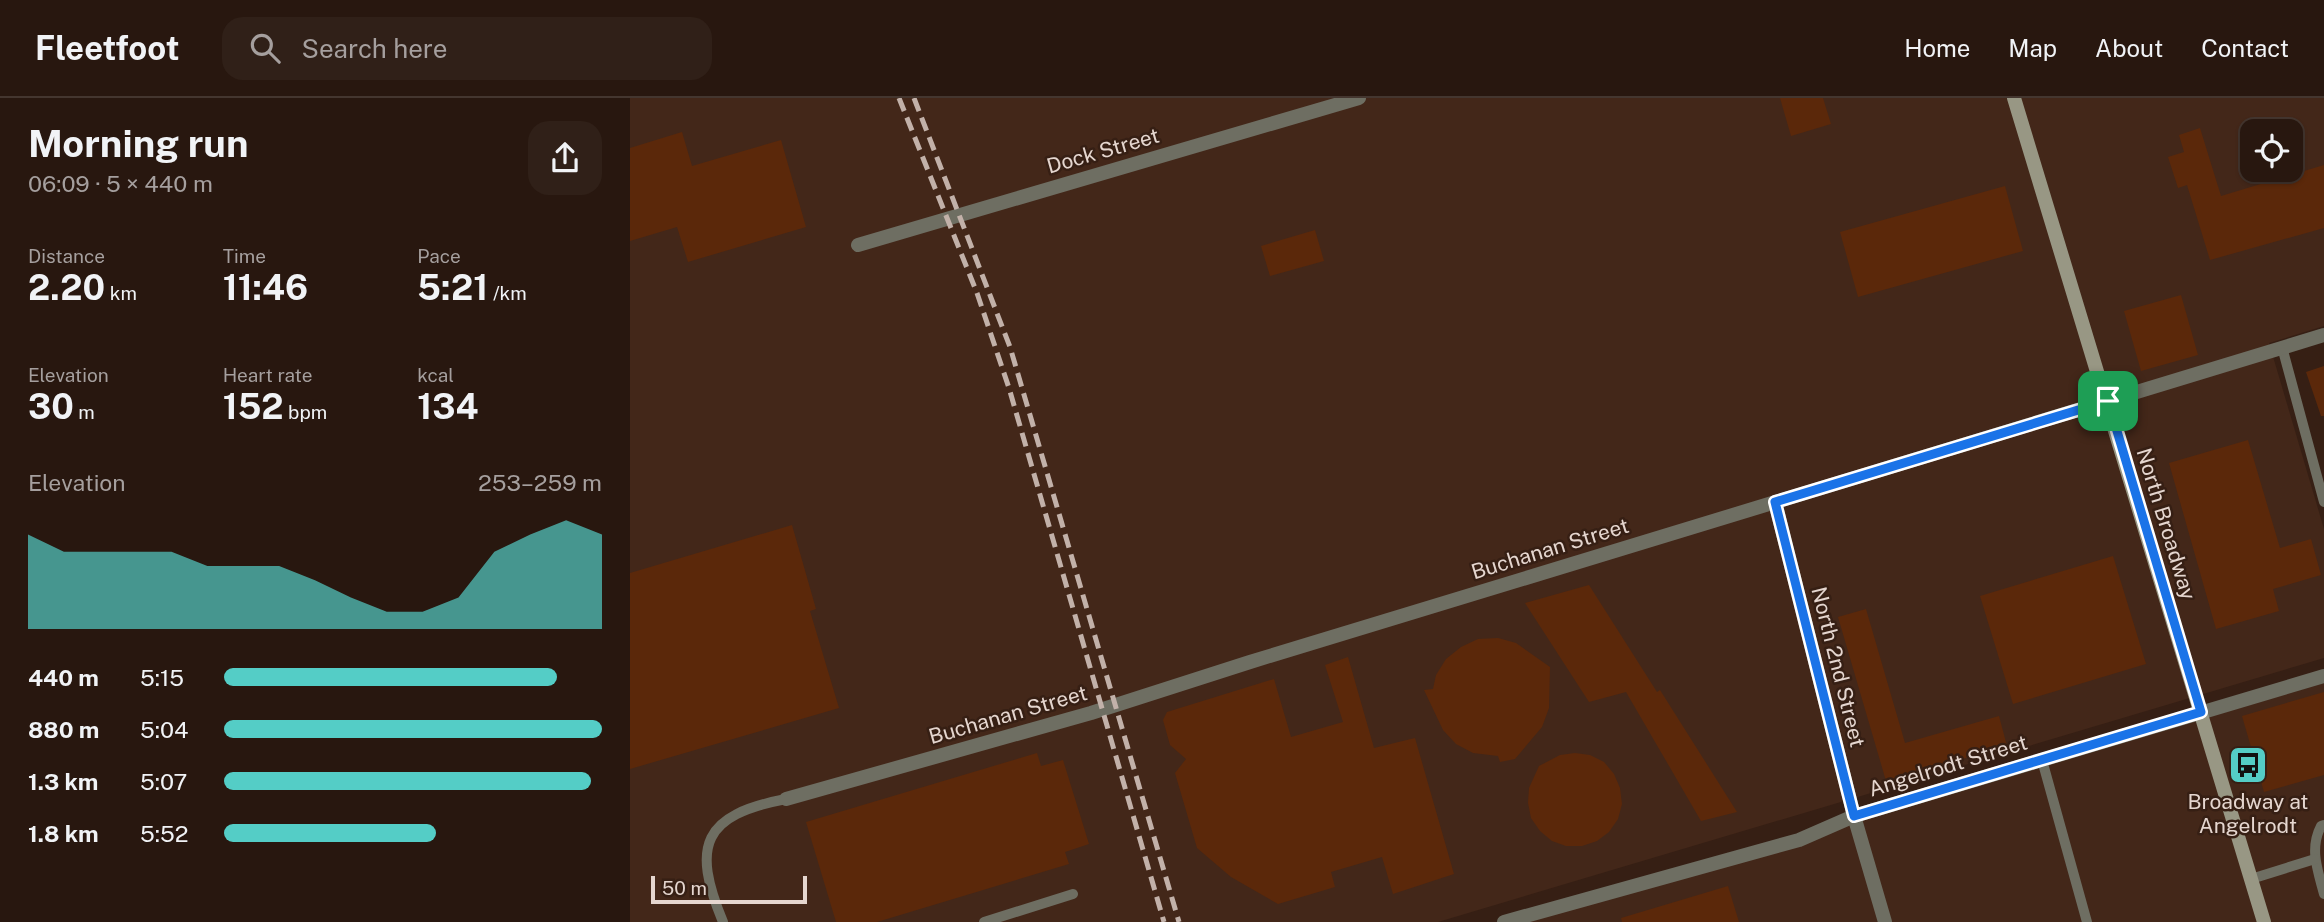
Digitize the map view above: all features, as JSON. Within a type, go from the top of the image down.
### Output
[{"type":"main road","name":"North Broadway","points":[[2014,98],[2264,922]]},
{"type":"street","name":"Dock Street","points":[[858,245],[1359,98]]},
{"type":"street","name":"Buchanan Street","points":[[786,799],[1091,713],[2324,335]]},
{"type":"street","name":"North 2nd Street","points":[[1775,502],[1854,816],[1885,922]]},
{"type":"street","name":"Angelrodt Street","points":[[1504,922],[1799,840],[1854,816],[2324,676]]},
{"type":"lane","points":[[2282,347],[2324,502]]},
{"type":"lane","points":[[2042,760],[2087,922]]},
{"type":"lane","points":[[723,922],[710,891],[706,863],[709,842],[717,827],[737,812],[786,799]]},
{"type":"lane","points":[[2323,889],[2315,859],[2314,838],[2324,825]]},
{"type":"lane","points":[[2251,879],[2315,859]]},
{"type":"lane","points":[[984,922],[1073,894]]},
{"type":"shaded area","points":[[630,98],[2324,98],[2324,326],[2269,343],[2324,529],[2324,658],[1438,922],[630,922]]},
{"type":"shaded area","points":[[2324,683],[2324,922],[1528,922],[1897,810]]},
{"type":"building","points":[[1780,98],[1823,98],[1831,124],[1791,136]]},
{"type":"building","points":[[2200,128],[2221,196],[2268,182],[2303,182],[2303,171],[2324,165],[2324,228],[2210,260],[2187,185],[2178,188],[2168,157],[2184,152],[2179,135]]},
{"type":"building","points":[[682,132],[692,166],[781,140],[806,227],[688,262],[677,227],[630,241],[630,148]]},
{"type":"building","points":[[2005,186],[2023,251],[1858,297],[1840,232]]},
{"type":"building","points":[[1315,230],[1324,261],[1270,276],[1261,246]]},
{"type":"building","points":[[2181,295],[2198,355],[2141,371],[2124,311]]},
{"type":"building","points":[[2324,366],[2324,416],[2321,416],[2306,372]]},
{"type":"building","points":[[2248,440],[2280,548],[2311,539],[2321,575],[2273,589],[2279,611],[2216,629],[2169,463]]},
{"type":"building","points":[[792,525],[816,609],[810,611],[839,708],[630,769],[630,573]]},
{"type":"building","points":[[2113,556],[2146,664],[2013,704],[1980,596]]},
{"type":"building","points":[[1589,585],[1657,692],[1660,690],[1737,812],[1701,821],[1626,692],[1589,702],[1525,603]]},
{"type":"building","points":[[1866,609],[1905,743],[1999,716],[2007,746],[1886,781],[1838,617]]},
{"type":"building","points":[[1498,638],[1516,643],[1550,667],[1549,708],[1542,727],[1515,759],[1500,762],[1498,756],[1473,753],[1456,744],[1443,730],[1424,690],[1433,689],[1436,675],[1446,659],[1461,647],[1478,639]]},
{"type":"building","points":[[1348,657],[1374,748],[1415,738],[1454,874],[1393,894],[1382,857],[1331,872],[1335,887],[1278,904],[1231,877],[1197,848],[1175,773],[1186,759],[1170,745],[1163,720],[1167,712],[1274,679],[1291,737],[1343,722],[1325,665]]},
{"type":"building","points":[[2324,692],[2324,775],[2264,792],[2242,716]]},
{"type":"building","points":[[1037,753],[1041,766],[1063,760],[1089,844],[1065,852],[1069,864],[877,922],[836,922],[806,822]]},
{"type":"building","points":[[1560,755],[1590,755],[1604,762],[1614,774],[1620,788],[1622,804],[1618,819],[1609,832],[1597,841],[1582,846],[1566,846],[1552,841],[1540,831],[1531,818],[1529,788],[1539,766]]},
{"type":"building","points":[[1728,886],[1739,922],[1622,922],[1621,918]]},
{"type":"railway","points":[[899,98],[977,293],[1009,388],[1164,922]]},
{"type":"railway","points":[[914,98],[1010,347],[1179,922]]},
{"type":"place","name":"Broadway at Angelrodt","points":[[2248,765]]},
{"type":"route","points":[[2108,401],[2201,712],[1854,816],[1775,502],[2108,401]]}]
